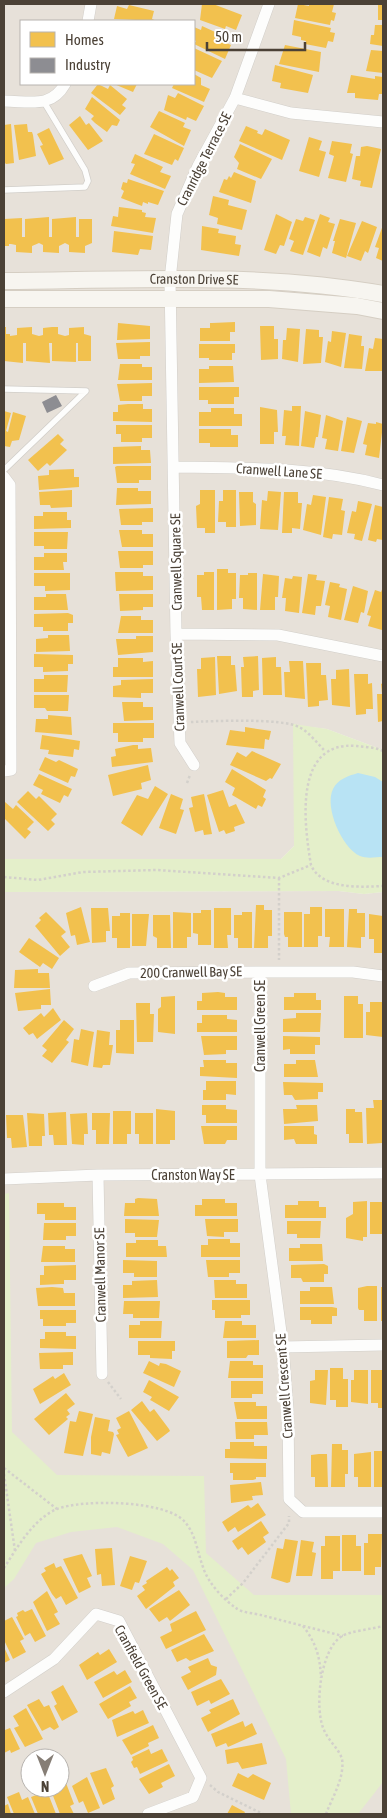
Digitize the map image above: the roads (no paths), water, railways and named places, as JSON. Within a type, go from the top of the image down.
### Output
[{"type":"street","points":[[88,20],[91,4]]},
{"type":"street","name":"Cranridge Terrace SE","points":[[170,280],[177,214],[198,166],[235,98],[269,4]]},
{"type":"street","points":[[4,101],[44,102],[59,95],[64,85]]},
{"type":"street","name":"Cranridge Terrace SE","points":[[235,98],[291,113],[383,122]]},
{"type":"street","name":"Cranwell Square SE","points":[[170,280],[176,634]]},
{"type":"street","name":"Cranston Drive SE","points":[[4,281],[270,280],[347,287],[383,294]]},
{"type":"street","name":"Cranston Drive SE","points":[[4,299],[268,299],[357,306],[383,311]]},
{"type":"street","name":"Cranwell Lane SE","points":[[174,467],[265,468],[352,477],[383,485]]},
{"type":"street","points":[[4,476],[10,485],[12,704],[11,770],[4,771]]},
{"type":"street","points":[[176,634],[278,635],[383,656]]},
{"type":"street","name":"Cranwell Court SE","points":[[176,634],[180,743],[194,765]]},
{"type":"street","name":"Cranwell Green SE","points":[[260,1175],[260,972],[353,972],[383,976]]},
{"type":"street","name":"200 Cranwell Bay SE","points":[[94,986],[129,973],[260,972]]},
{"type":"street","name":"Cranston Way SE","points":[[4,1179],[98,1175],[383,1173]]},
{"type":"street","name":"Cranwell Manor SE","points":[[98,1175],[102,1374]]},
{"type":"street","name":"Cranwell Crescent SE","points":[[260,1175],[283,1347],[288,1409],[289,1500],[304,1512],[383,1512]]},
{"type":"street","points":[[283,1347],[383,1345]]},
{"type":"street","name":"Cranfield Green SE","points":[[4,1692],[54,1659],[96,1614],[119,1621],[201,1778],[193,1797],[148,1814]]},
{"type":"lane","points":[[4,190],[85,187],[88,181],[85,170],[44,102]]},
{"type":"lane","points":[[4,389],[86,391],[4,470]]},
{"type":"water","points":[[358,773],[375,777],[383,782],[383,857],[363,857],[353,852],[341,836],[333,816],[331,797],[333,789],[340,780]]}]
